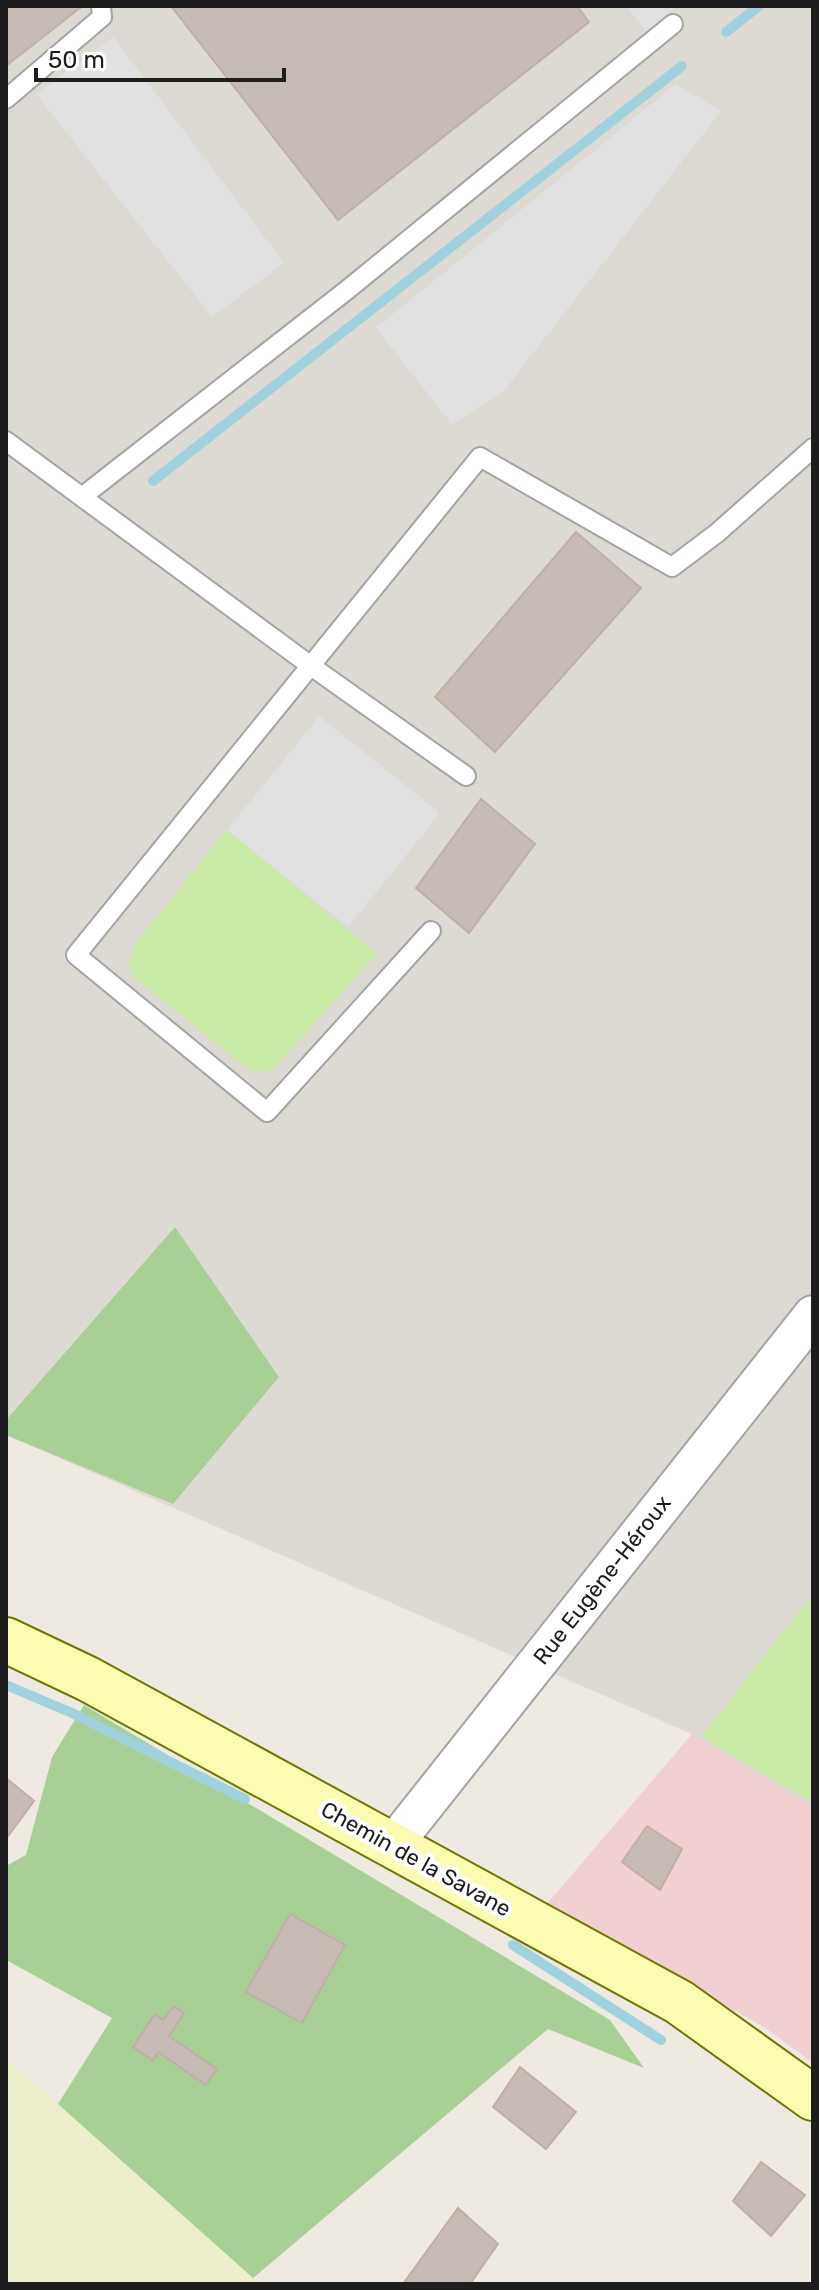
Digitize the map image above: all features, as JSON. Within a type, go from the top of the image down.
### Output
[{"type":"street","name":"Rue Eugène-Héroux","points":[[392,1846],[813,1315]]},
{"type":"street","name":"Chemin de la Savane","points":[[6,1640],[88,1679],[679,2002],[813,2098]]},
{"type":"lane","points":[[6,99],[102,17],[101,6]]},
{"type":"lane","points":[[83,496],[336,299],[673,24]]},
{"type":"lane","points":[[6,441],[466,776]]},
{"type":"lane","points":[[431,931],[267,1112],[76,955],[480,457],[672,567],[717,533],[813,448]]},
{"type":"shaded area","points":[[6,6],[813,6],[813,1807],[692,1734],[6,1435]]},
{"type":"shaded area","points":[[627,6],[677,6],[646,32]]},
{"type":"shaded area","points":[[113,37],[284,263],[212,317],[36,94]]},
{"type":"shaded area","points":[[676,84],[721,111],[503,392],[452,424],[376,328]]},
{"type":"shaded area","points":[[319,716],[440,813],[348,927],[227,830]]},
{"type":"shaded area","points":[[692,1734],[813,1804],[813,2063],[764,2027],[547,1904]]},
{"type":"green space","points":[[227,830],[377,954],[271,1072],[251,1071],[135,978],[129,967],[134,945]]},
{"type":"green space","points":[[175,1227],[279,1377],[173,1504],[6,1435],[6,1420]]},
{"type":"green space","points":[[813,1594],[813,1803],[701,1737]]},
{"type":"green space","points":[[84,1705],[610,2020],[644,2068],[548,2029],[253,2278],[58,2104],[112,2018],[6,1960],[6,1866],[26,1855],[52,1757]],"holes":[[[174,2006],[184,2013],[169,2036],[217,2069],[206,2085],[158,2052],[152,2061],[133,2047],[155,2015],[163,2020]]]},
{"type":"green space","points":[[6,2059],[58,2104],[260,2284],[6,2284]]},
{"type":"building","points":[[6,6],[78,6],[80,8],[6,66]]},
{"type":"building","points":[[171,6],[577,6],[589,22],[338,220]]},
{"type":"building","points":[[576,532],[641,588],[495,752],[435,697]]},
{"type":"building","points":[[481,799],[535,844],[469,933],[416,888]]},
{"type":"building","points":[[6,1778],[34,1801],[6,1839]]},
{"type":"building","points":[[647,1826],[682,1849],[660,1890],[622,1862]]},
{"type":"building","points":[[290,1914],[345,1945],[302,2023],[246,1992]]},
{"type":"building","points":[[174,2006],[184,2013],[169,2036],[217,2069],[206,2085],[158,2052],[153,2061],[133,2047],[155,2014],[163,2020]]},
{"type":"building","points":[[520,2067],[576,2112],[546,2149],[493,2107]]},
{"type":"building","points":[[761,2162],[805,2195],[771,2236],[733,2201]]},
{"type":"building","points":[[458,2208],[498,2244],[470,2284],[403,2284]]},
{"type":"waterway","points":[[726,32],[759,6]]},
{"type":"waterway","points":[[153,481],[682,66]]},
{"type":"waterway","points":[[6,1685],[72,1713],[245,1799]]},
{"type":"waterway","points":[[513,1945],[661,2040]]}]
